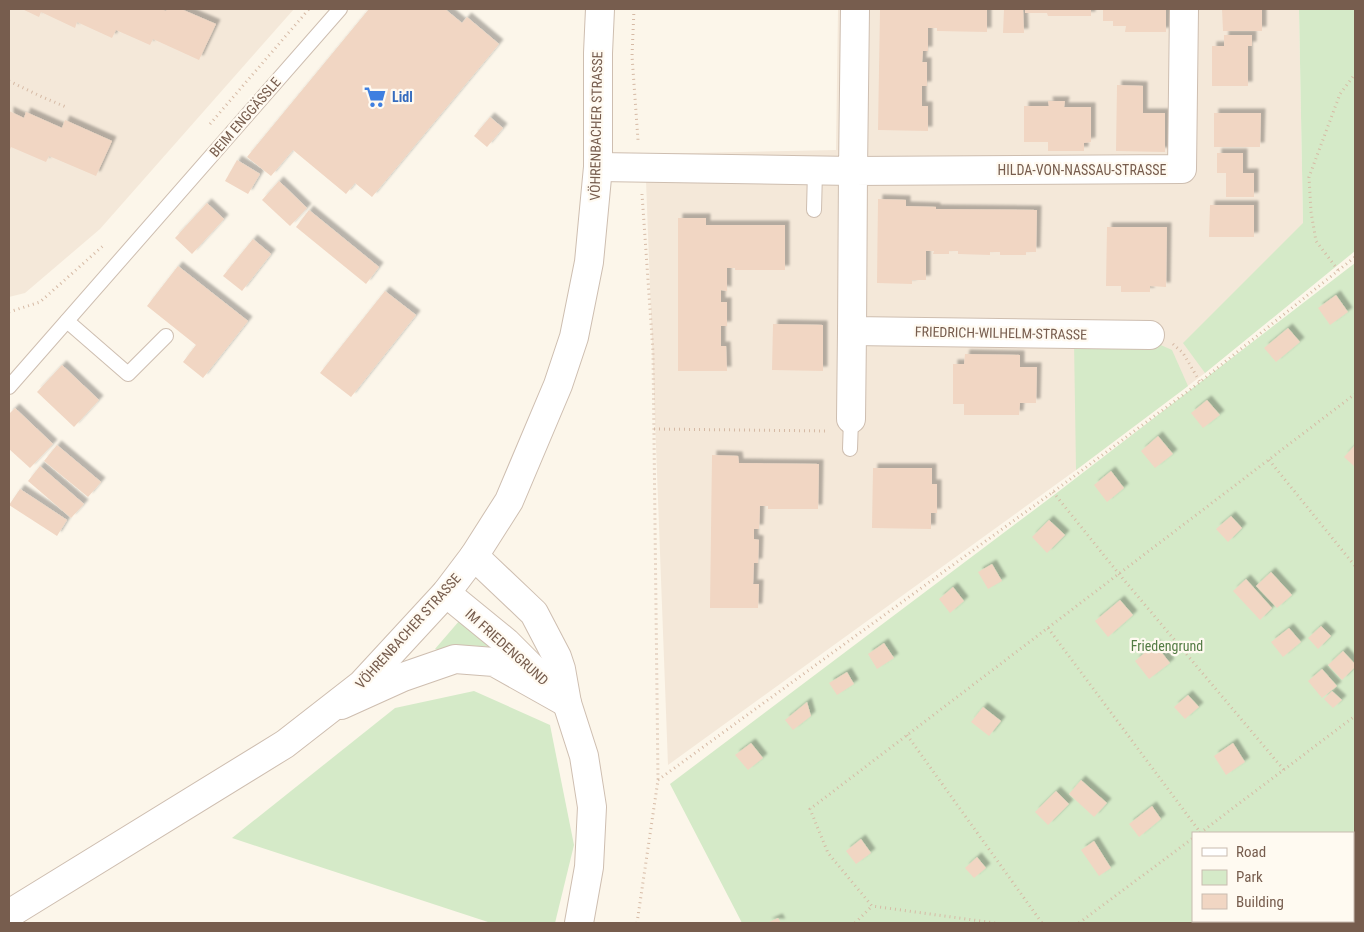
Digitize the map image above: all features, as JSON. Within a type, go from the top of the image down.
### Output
[{"type":"street","name":"VÖHRENBACHER STRASSE","points":[[9,914],[286,744],[362,684],[446,593],[474,556],[509,501],[558,385],[574,337],[589,262],[598,166],[600,9]]},
{"type":"street","points":[[844,425],[851,384],[854,9]]},
{"type":"street","name":"HILDA-VON-NASSAU-STRASSE","points":[[853,171],[1182,169],[1184,9]]},
{"type":"street","points":[[598,166],[853,171]]},
{"type":"street","name":"FRIEDRICH-WILHELM-STRASSE","points":[[852,331],[1150,335]]},
{"type":"street","name":"IM FRIEDENGRUND","points":[[474,556],[534,613],[557,657],[567,703],[584,756],[592,807],[589,866],[579,923]]},
{"type":"street","name":"IM FRIEDENGRUND","points":[[446,593],[506,642],[567,703]]},
{"type":"street","name":"IM FRIEDENGRUND","points":[[326,712],[403,678],[455,659],[494,662],[567,703]]},
{"type":"lane","name":"BEIM ENGGÄSSLE","points":[[9,387],[340,9]]},
{"type":"lane","points":[[814,210],[815,170]]},
{"type":"lane","points":[[67,321],[128,374],[166,336]]},
{"type":"lane","points":[[844,425],[850,449]]},
{"type":"path","points":[[207,127],[309,9]]},
{"type":"path","points":[[634,9],[632,56],[653,352],[658,780],[637,923]]},
{"type":"path","points":[[1338,270],[1316,241],[1311,212],[1309,177],[1340,94],[1355,74]]},
{"type":"path","points":[[9,81],[66,107]]},
{"type":"path","points":[[9,312],[40,302],[111,239]]},
{"type":"path","points":[[658,780],[1053,492],[1200,382],[1355,257]]},
{"type":"path","points":[[1150,335],[1166,339],[1178,347],[1200,382]]},
{"type":"path","points":[[995,923],[872,906],[828,853],[810,809],[1355,394]]},
{"type":"path","points":[[654,429],[844,425]]},
{"type":"path","points":[[1269,460],[1355,566]]},
{"type":"path","points":[[1053,492],[1284,770]]},
{"type":"path","points":[[1048,628],[1199,832]]},
{"type":"path","points":[[1201,832],[1355,716]]},
{"type":"path","points":[[907,735],[1042,923]]},
{"type":"path","points":[[1079,923],[1192,839]]},
{"type":"path","points":[[855,923],[872,906]]},
{"type":"shaded area","points":[[9,9],[294,9],[100,229],[25,293],[9,297]]},
{"type":"shaded area","points":[[838,9],[1299,9],[1303,224],[1328,272],[1205,373],[1076,470],[668,765],[645,154],[836,150]]},
{"type":"green space","points":[[1299,9],[1355,9],[1355,251],[1205,373],[1183,343],[1303,223]]},
{"type":"green space","name":"Friedengrund","points":[[1355,263],[1355,849],[1354,832],[1192,832],[1192,922],[1258,922],[1256,923],[742,923],[670,784],[1054,495]]},
{"type":"green space","points":[[1145,338],[1172,350],[1188,386],[1076,470],[1074,342]]},
{"type":"green space","points":[[460,620],[490,647],[463,646],[442,650],[435,649]]},
{"type":"green space","points":[[474,691],[550,725],[574,845],[555,923],[491,923],[232,838],[395,708]]},
{"type":"building","points":[[22,9],[161,9],[166,11],[167,9],[181,9],[216,24],[199,60],[153,39],[150,45],[116,30],[112,38],[77,22],[75,28],[41,12],[39,17]]},
{"type":"building","name":"Lidl","points":[[369,9],[445,9],[462,23],[467,17],[499,44],[372,197],[355,183],[346,194],[293,150],[271,176],[247,157]]},
{"type":"building","points":[[880,9],[987,9],[987,32],[937,31],[937,28],[928,28],[928,51],[923,51],[922,62],[927,62],[927,86],[922,86],[922,106],[928,106],[928,131],[878,130]]},
{"type":"building","points":[[1004,9],[1023,9],[1024,33],[1003,33]]},
{"type":"building","points":[[1025,9],[1091,9],[1091,16],[1048,16],[1047,13],[1025,13]]},
{"type":"building","points":[[1103,9],[1166,9],[1166,32],[1125,32],[1126,26],[1113,26],[1113,21],[1103,21]]},
{"type":"building","points":[[1222,9],[1262,9],[1262,31],[1223,31]]},
{"type":"building","points":[[1224,35],[1252,35],[1252,46],[1248,46],[1248,86],[1212,86],[1212,46],[1224,46]]},
{"type":"building","points":[[1117,85],[1143,86],[1143,113],[1165,113],[1165,152],[1116,151]]},
{"type":"building","points":[[1048,101],[1065,101],[1064,107],[1091,107],[1091,142],[1084,143],[1084,151],[1048,151],[1048,142],[1024,142],[1024,106],[1049,106]]},
{"type":"building","points":[[9,111],[24,118],[26,112],[62,128],[65,120],[112,141],[96,176],[49,156],[46,162],[11,147],[9,152]]},
{"type":"building","points":[[1214,113],[1261,113],[1260,147],[1214,147]]},
{"type":"building","points":[[490,117],[503,128],[487,147],[474,136]]},
{"type":"building","points":[[1217,153],[1243,153],[1243,173],[1254,173],[1254,197],[1226,197],[1226,173],[1217,173]]},
{"type":"building","points":[[237,160],[260,174],[248,194],[225,181]]},
{"type":"building","points":[[279,181],[307,208],[290,226],[262,200]]},
{"type":"building","points":[[878,199],[906,200],[906,206],[936,207],[936,209],[1037,210],[1036,252],[1026,252],[1026,255],[1000,255],[1000,252],[990,252],[990,255],[958,254],[958,251],[949,251],[949,254],[933,254],[934,251],[926,251],[926,280],[912,280],[912,284],[877,283]]},
{"type":"building","points":[[207,203],[224,219],[192,254],[175,238]]},
{"type":"building","points":[[1210,205],[1254,205],[1254,237],[1209,237]]},
{"type":"building","points":[[309,210],[379,267],[366,284],[296,227]]},
{"type":"building","points":[[678,218],[706,218],[706,225],[785,225],[785,270],[735,270],[735,268],[727,268],[727,291],[721,290],[721,302],[727,302],[727,326],[721,326],[721,346],[726,346],[727,371],[678,371]]},
{"type":"building","points":[[1107,227],[1167,227],[1166,287],[1150,286],[1150,292],[1121,292],[1121,286],[1106,286]]},
{"type":"building","points":[[253,239],[271,254],[242,291],[223,276]]},
{"type":"building","points":[[178,266],[248,321],[203,378],[183,362],[196,345],[147,306]]},
{"type":"building","points":[[385,291],[416,315],[351,397],[320,373]]},
{"type":"building","points":[[1336,295],[1348,312],[1330,325],[1318,308]]},
{"type":"building","points":[[773,324],[823,325],[823,371],[772,370]]},
{"type":"building","points":[[1288,328],[1300,342],[1276,362],[1264,348]]},
{"type":"building","points":[[965,354],[1020,355],[1020,367],[1037,367],[1036,403],[1020,403],[1019,415],[964,415],[964,404],[953,404],[953,364],[964,364]]},
{"type":"building","points":[[62,365],[99,400],[74,427],[37,392]]},
{"type":"building","points":[[1207,400],[1220,415],[1203,428],[1191,413]]},
{"type":"building","points":[[15,408],[53,444],[30,468],[9,449],[9,414]]},
{"type":"building","points":[[1158,436],[1173,454],[1155,468],[1141,451]]},
{"type":"building","points":[[57,445],[101,482],[88,497],[44,461]]},
{"type":"building","points":[[1355,445],[1355,467],[1344,457]]},
{"type":"building","points":[[712,455],[738,456],[739,463],[819,464],[818,509],[768,509],[768,506],[760,506],[759,529],[754,529],[754,539],[759,540],[758,563],[754,563],[753,584],[759,584],[758,608],[710,608]]},
{"type":"building","points":[[40,466],[84,504],[71,518],[28,481]]},
{"type":"building","points":[[873,468],[932,468],[932,484],[937,484],[937,513],[931,513],[931,529],[872,528]]},
{"type":"building","points":[[1111,471],[1124,488],[1107,502],[1094,485]]},
{"type":"building","points":[[20,489],[67,520],[57,536],[9,505]]},
{"type":"building","points":[[1231,516],[1242,528],[1228,542],[1216,529]]},
{"type":"building","points":[[1049,520],[1065,535],[1047,553],[1032,537]]},
{"type":"building","points":[[992,564],[1002,581],[988,589],[978,572]]},
{"type":"building","points":[[1271,572],[1292,595],[1277,608],[1256,586]]},
{"type":"building","points":[[1246,579],[1272,608],[1260,620],[1233,591]]},
{"type":"building","points":[[953,587],[964,601],[950,613],[939,599]]},
{"type":"building","points":[[1120,600],[1133,615],[1108,637],[1095,621]]},
{"type":"building","points":[[1321,626],[1331,636],[1318,649],[1308,638]]},
{"type":"building","points":[[1289,628],[1301,642],[1283,657],[1271,642]]},
{"type":"building","points":[[884,643],[894,658],[877,669],[868,654]]},
{"type":"building","points":[[1155,644],[1170,663],[1149,679],[1135,661]]},
{"type":"building","points":[[1343,651],[1355,664],[1355,667],[1342,680],[1328,665]]},
{"type":"building","points":[[1322,669],[1337,686],[1322,698],[1308,681]]},
{"type":"building","points":[[847,672],[854,684],[837,695],[829,683]]},
{"type":"building","points":[[1332,691],[1342,700],[1333,708],[1324,699]]},
{"type":"building","points":[[1188,695],[1199,707],[1185,719],[1174,707]]},
{"type":"building","points":[[807,702],[811,716],[793,730],[785,720]]},
{"type":"building","points":[[983,707],[1001,721],[989,736],[971,722]]},
{"type":"building","points":[[751,743],[763,758],[748,770],[735,755]]},
{"type":"building","points":[[1233,743],[1245,762],[1226,775],[1214,756]]},
{"type":"building","points":[[1081,780],[1107,803],[1094,817],[1069,794]]},
{"type":"building","points":[[1056,791],[1069,804],[1048,825],[1035,812]]},
{"type":"building","points":[[1152,806],[1161,819],[1139,837],[1129,824]]},
{"type":"building","points":[[861,839],[871,853],[856,864],[846,851]]},
{"type":"building","points":[[1094,841],[1111,868],[1099,876],[1081,850]]},
{"type":"building","points":[[977,857],[986,868],[974,878],[965,868]]},
{"type":"building","points":[[778,918],[781,923],[767,923]]},
{"type":"place","name":"Lidl","points":[[375,97]]}]
